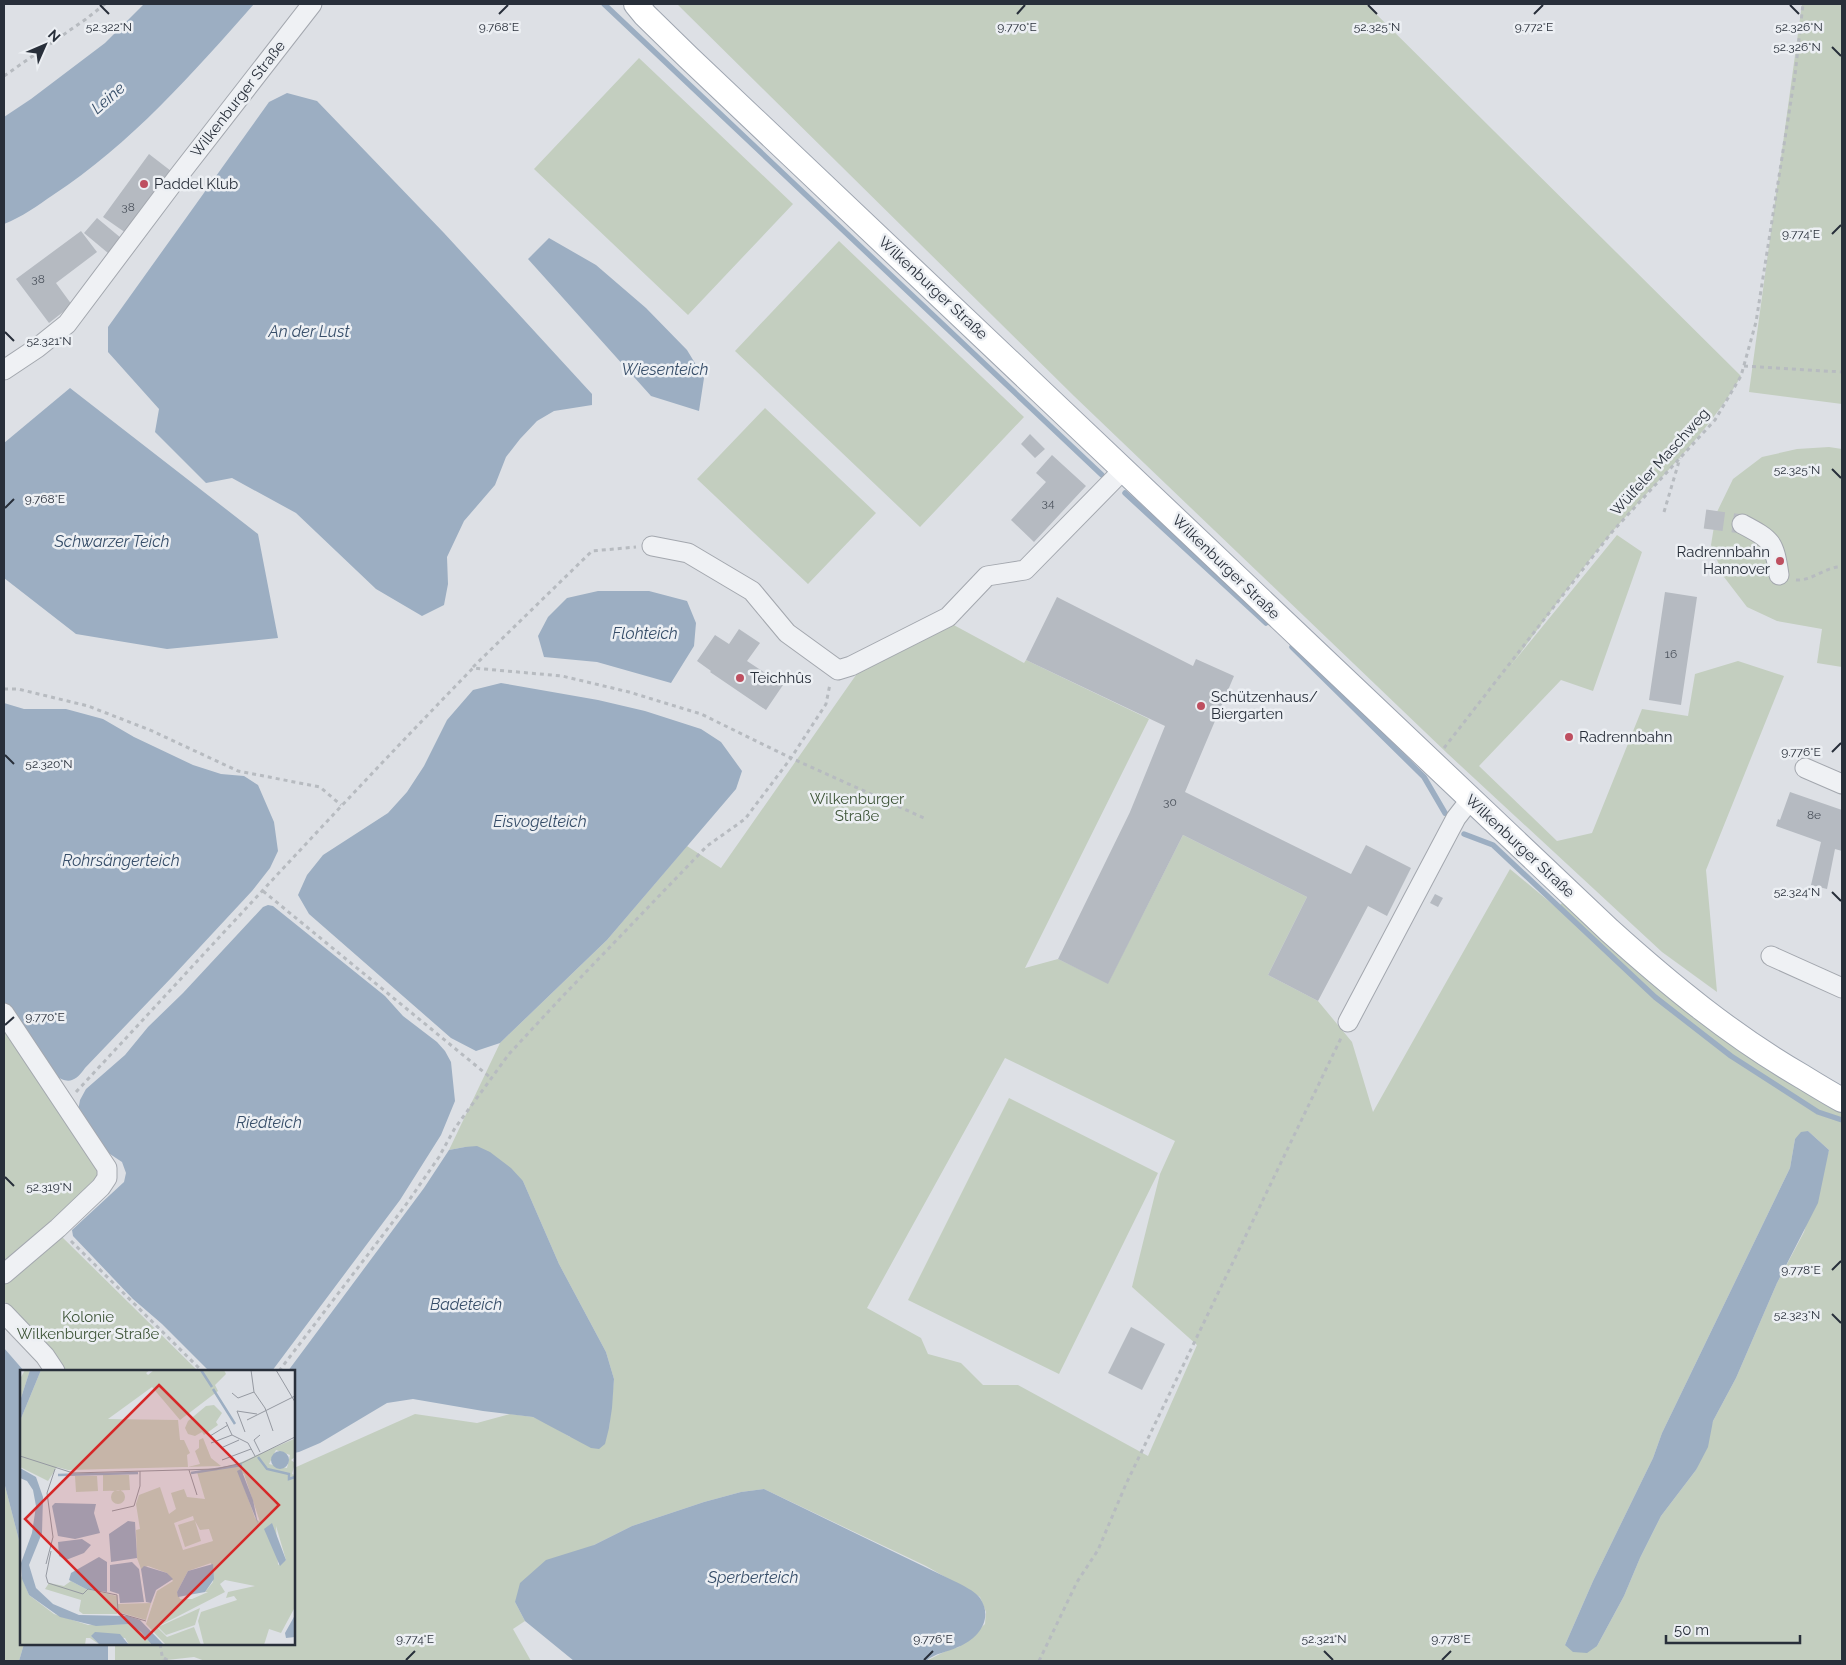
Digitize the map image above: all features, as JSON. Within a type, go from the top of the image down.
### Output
[{"type":"main road","name":"Wilkenburger Straße","points":[[636,4],[688,56],[1431,764],[1609,930],[1659,975],[1715,1020],[1773,1060],[1842,1100]]},
{"type":"lane","name":"Wilkenburger Straße","points":[[4,370],[37,348],[67,324],[181,172],[312,4]]},
{"type":"lane","points":[[652,546],[688,553],[752,591],[787,633],[838,670],[850,666],[948,617],[987,576],[1025,570],[1124,470]]},
{"type":"lane","points":[[1742,524],[1766,536],[1776,552],[1779,575]]},
{"type":"lane","points":[[1805,768],[1842,784]]},
{"type":"lane","points":[[1348,1022],[1456,818],[1470,800]]},
{"type":"lane","points":[[1771,956],[1842,988]]},
{"type":"lane","points":[[4,1013],[107,1168],[106,1178],[101,1187],[58,1228],[4,1274]]},
{"type":"lane","points":[[4,1313],[45,1356],[54,1370]]},
{"type":"path","points":[[4,76],[105,4]]},
{"type":"path","name":"Wülfeler Maschweg","points":[[1431,764],[1612,532],[1715,420],[1740,376],[1756,322],[1794,74],[1802,4]]},
{"type":"path","points":[[1744,366],[1842,372]]},
{"type":"path","points":[[1664,512],[1681,457]]},
{"type":"path","points":[[64,1105],[263,892],[341,805],[472,668],[592,551],[652,546]]},
{"type":"path","points":[[1779,575],[1799,581],[1817,575],[1832,566],[1842,567]]},
{"type":"path","points":[[472,668],[562,676],[629,692],[701,714],[791,758],[924,818]]},
{"type":"path","points":[[280,1370],[405,1206],[439,1157],[455,1128],[509,1054],[560,998],[707,846],[745,820],[791,758],[826,704],[829,685],[838,670]]},
{"type":"path","points":[[4,689],[18,689],[88,706],[150,730],[238,771],[320,788],[341,805]]},
{"type":"path","points":[[263,892],[491,1078]]},
{"type":"path","points":[[1039,1661],[1076,1582],[1098,1550],[1126,1484],[1348,1022]]},
{"type":"path","points":[[58,1228],[201,1370]]},
{"type":"path","points":[[160,1645],[163,1660],[169,1661]]},
{"type":"green space","points":[[677,4],[1366,4],[1741,376],[1698,437],[1613,531],[1512,664],[1617,535],[1642,552],[1593,691],[1561,680],[1479,766],[1557,841],[1592,833],[1642,709],[1688,716],[1695,674],[1738,661],[1784,676],[1706,870],[1717,992],[1662,952],[1448,754],[1074,396]]},
{"type":"green space","points":[[1802,4],[1842,4],[1842,404],[1749,392]]},
{"type":"green space","points":[[639,58],[793,204],[688,315],[534,169]]},
{"type":"green space","points":[[839,241],[1024,417],[920,527],[735,351]]},
{"type":"green space","points":[[765,408],[876,513],[808,584],[697,479]]},
{"type":"green space","name":"Radrennbahn Hannover","points":[[1829,447],[1842,449],[1842,667],[1817,663],[1822,629],[1777,621],[1747,607],[1724,577],[1711,545],[1716,514],[1733,479],[1762,457],[1797,449]]},
{"type":"green space","points":[[950,623],[1024,663],[1026,660],[1149,719],[1025,968],[1058,959],[1108,983],[1183,835],[1307,897],[1268,975],[1318,1001],[1352,1042],[1373,1112],[1510,869],[1557,908],[1571,894],[1609,930],[1842,1100],[1842,1661],[926,1661],[948,1650],[959,1647],[985,1624],[986,1612],[980,1597],[926,1566],[764,1489],[741,1492],[704,1502],[632,1526],[594,1545],[515,1602],[525,1621],[513,1629],[531,1661],[205,1661],[194,1657],[158,1661],[115,1661],[115,1645],[295,1645],[295,1468],[415,1414],[477,1423],[510,1414],[533,1417],[570,1437],[609,1428],[614,1379],[606,1352],[559,1264],[523,1181],[465,1147],[449,1150],[500,1043],[607,940],[687,846],[721,868],[863,665]],"holes":[[[1005,1058],[1175,1141],[1160,1174],[1132,1287],[1197,1345],[1148,1456],[1018,1385],[983,1385],[961,1363],[928,1354],[921,1338],[867,1308]],[[1808,1131],[1829,1150],[1804,1232],[1777,1283],[1736,1378],[1713,1421],[1696,1470],[1661,1516],[1624,1596],[1597,1646],[1565,1645],[1593,1581],[1653,1458],[1662,1433],[1790,1168],[1795,1139]]]},
{"type":"green space","points":[[4,1019],[102,1176],[4,1269]]},
{"type":"green space","points":[[1009,1098],[1158,1173],[1059,1374],[908,1300]]},
{"type":"green space","name":"Kolonie Wilkenburger Straße","points":[[59,1234],[197,1370],[64,1370],[31,1327],[4,1301],[4,1281]]},
{"type":"green space","points":[[4,1482],[20,1544],[20,1645],[24,1645],[19,1661],[4,1661]]},
{"type":"water","name":"Leine","points":[[144,4],[254,4],[160,106],[109,153],[82,175],[41,203],[23,215],[4,224],[4,117],[105,43]]},
{"type":"water","name":"An der Lust","points":[[287,93],[317,101],[444,233],[592,394],[592,405],[554,411],[537,421],[506,457],[495,485],[464,521],[447,557],[448,584],[444,605],[422,616],[376,589],[296,513],[232,478],[206,483],[155,432],[159,409],[108,352],[108,327],[269,102]]},
{"type":"water","name":"Wiesenteich","points":[[549,238],[596,265],[646,308],[687,350],[704,378],[699,411],[651,396],[528,259]]},
{"type":"water","name":"Schwarzer Teich","points":[[70,388],[258,534],[278,638],[167,649],[76,634],[4,578],[4,443]]},
{"type":"water","name":"Flohteich","points":[[598,591],[649,591],[687,601],[696,623],[694,646],[671,683],[597,662],[544,657],[538,636],[548,617],[567,598]]},
{"type":"water","name":"Eisvogelteich","points":[[501,683],[598,700],[645,711],[701,729],[721,742],[742,771],[736,789],[607,940],[500,1043],[476,1051],[451,1038],[309,914],[298,895],[307,875],[323,855],[388,813],[407,792],[424,766],[447,720],[473,690]]},
{"type":"water","name":"Rohrsängerteich","points":[[4,703],[24,709],[66,709],[103,719],[134,737],[193,765],[221,774],[244,776],[258,785],[274,822],[278,851],[270,868],[252,891],[78,1076],[67,1081],[53,1074],[4,1002]]},
{"type":"water","name":"Riedteich","points":[[273,906],[385,996],[403,1016],[437,1042],[451,1062],[455,1101],[441,1135],[400,1200],[273,1370],[208,1370],[162,1324],[133,1299],[73,1236],[72,1230],[124,1182],[126,1173],[122,1162],[104,1150],[78,1111],[80,1100],[86,1089],[125,1055],[148,1027],[183,993],[263,907]]},
{"type":"water","points":[[1808,1131],[1829,1150],[1818,1203],[1777,1283],[1736,1378],[1713,1421],[1708,1447],[1696,1470],[1661,1516],[1624,1596],[1597,1646],[1587,1653],[1573,1652],[1565,1645],[1593,1581],[1790,1168],[1795,1139],[1801,1132]]},
{"type":"water","name":"Badeteich","points":[[477,1146],[490,1152],[511,1168],[523,1181],[559,1264],[606,1352],[614,1379],[612,1408],[605,1444],[599,1449],[591,1448],[533,1417],[413,1399],[387,1403],[320,1443],[295,1453],[295,1370],[289,1370],[424,1188],[449,1150]]},
{"type":"water","points":[[4,1348],[23,1370],[20,1370],[20,1544],[4,1482]]},
{"type":"water","name":"Sperberteich","points":[[764,1489],[972,1591],[978,1595],[984,1606],[985,1613],[982,1627],[972,1639],[926,1661],[574,1661],[525,1621],[515,1602],[520,1583],[546,1560],[594,1545],[632,1526],[704,1502],[741,1492]]},
{"type":"water","points":[[24,1645],[108,1645],[108,1661],[19,1661]]},
{"type":"building","points":[[149,154],[171,171],[126,233],[103,217]]},
{"type":"building","points":[[97,218],[121,238],[108,253],[84,233]]},
{"type":"building","points":[[81,231],[97,252],[56,283],[72,305],[49,323],[16,279]]},
{"type":"building","points":[[1030,434],[1045,449],[1035,458],[1021,444]]},
{"type":"building","points":[[1052,455],[1086,486],[1034,542],[1011,520],[1046,482],[1036,473]]},
{"type":"building","points":[[1665,592],[1697,597],[1681,705],[1649,700]]},
{"type":"building","points":[[1057,597],[1193,666],[1196,659],[1234,676],[1185,792],[1351,874],[1366,845],[1411,868],[1387,916],[1368,906],[1318,1001],[1268,975],[1307,897],[1183,835],[1108,984],[1058,959],[1130,812],[1165,726],[1026,660]]},
{"type":"building","points":[[739,629],[760,643],[747,661],[783,685],[766,710],[697,661],[715,635],[729,644]]},
{"type":"building","points":[[1790,792],[1842,810],[1842,851],[1835,849],[1827,889],[1811,885],[1821,842],[1776,826]]},
{"type":"building","points":[[1435,894],[1443,898],[1438,907],[1430,903]]},
{"type":"building","points":[[1131,1327],[1165,1344],[1142,1390],[1108,1373]]},
{"type":"waterway","points":[[604,4],[1102,475]]},
{"type":"waterway","points":[[1125,493],[1266,623]]},
{"type":"waterway","points":[[1292,647],[1424,777],[1445,813]]},
{"type":"waterway","points":[[1464,834],[1493,845],[1655,997],[1731,1056],[1818,1112],[1842,1120]]},
{"type":"tunnel","points":[[1705,519],[1742,524]]},
{"type":"place","name":"Paddel Klub","points":[[144,184]]},
{"type":"place","name":"Radrennbahn Hannover","points":[[1780,561]]},
{"type":"place","name":"Teichhûs","points":[[740,678]]},
{"type":"place","name":"Schützenhaus/ Biergarten","points":[[1201,706]]},
{"type":"place","name":"Radrennbahn","points":[[1569,737]]}]
